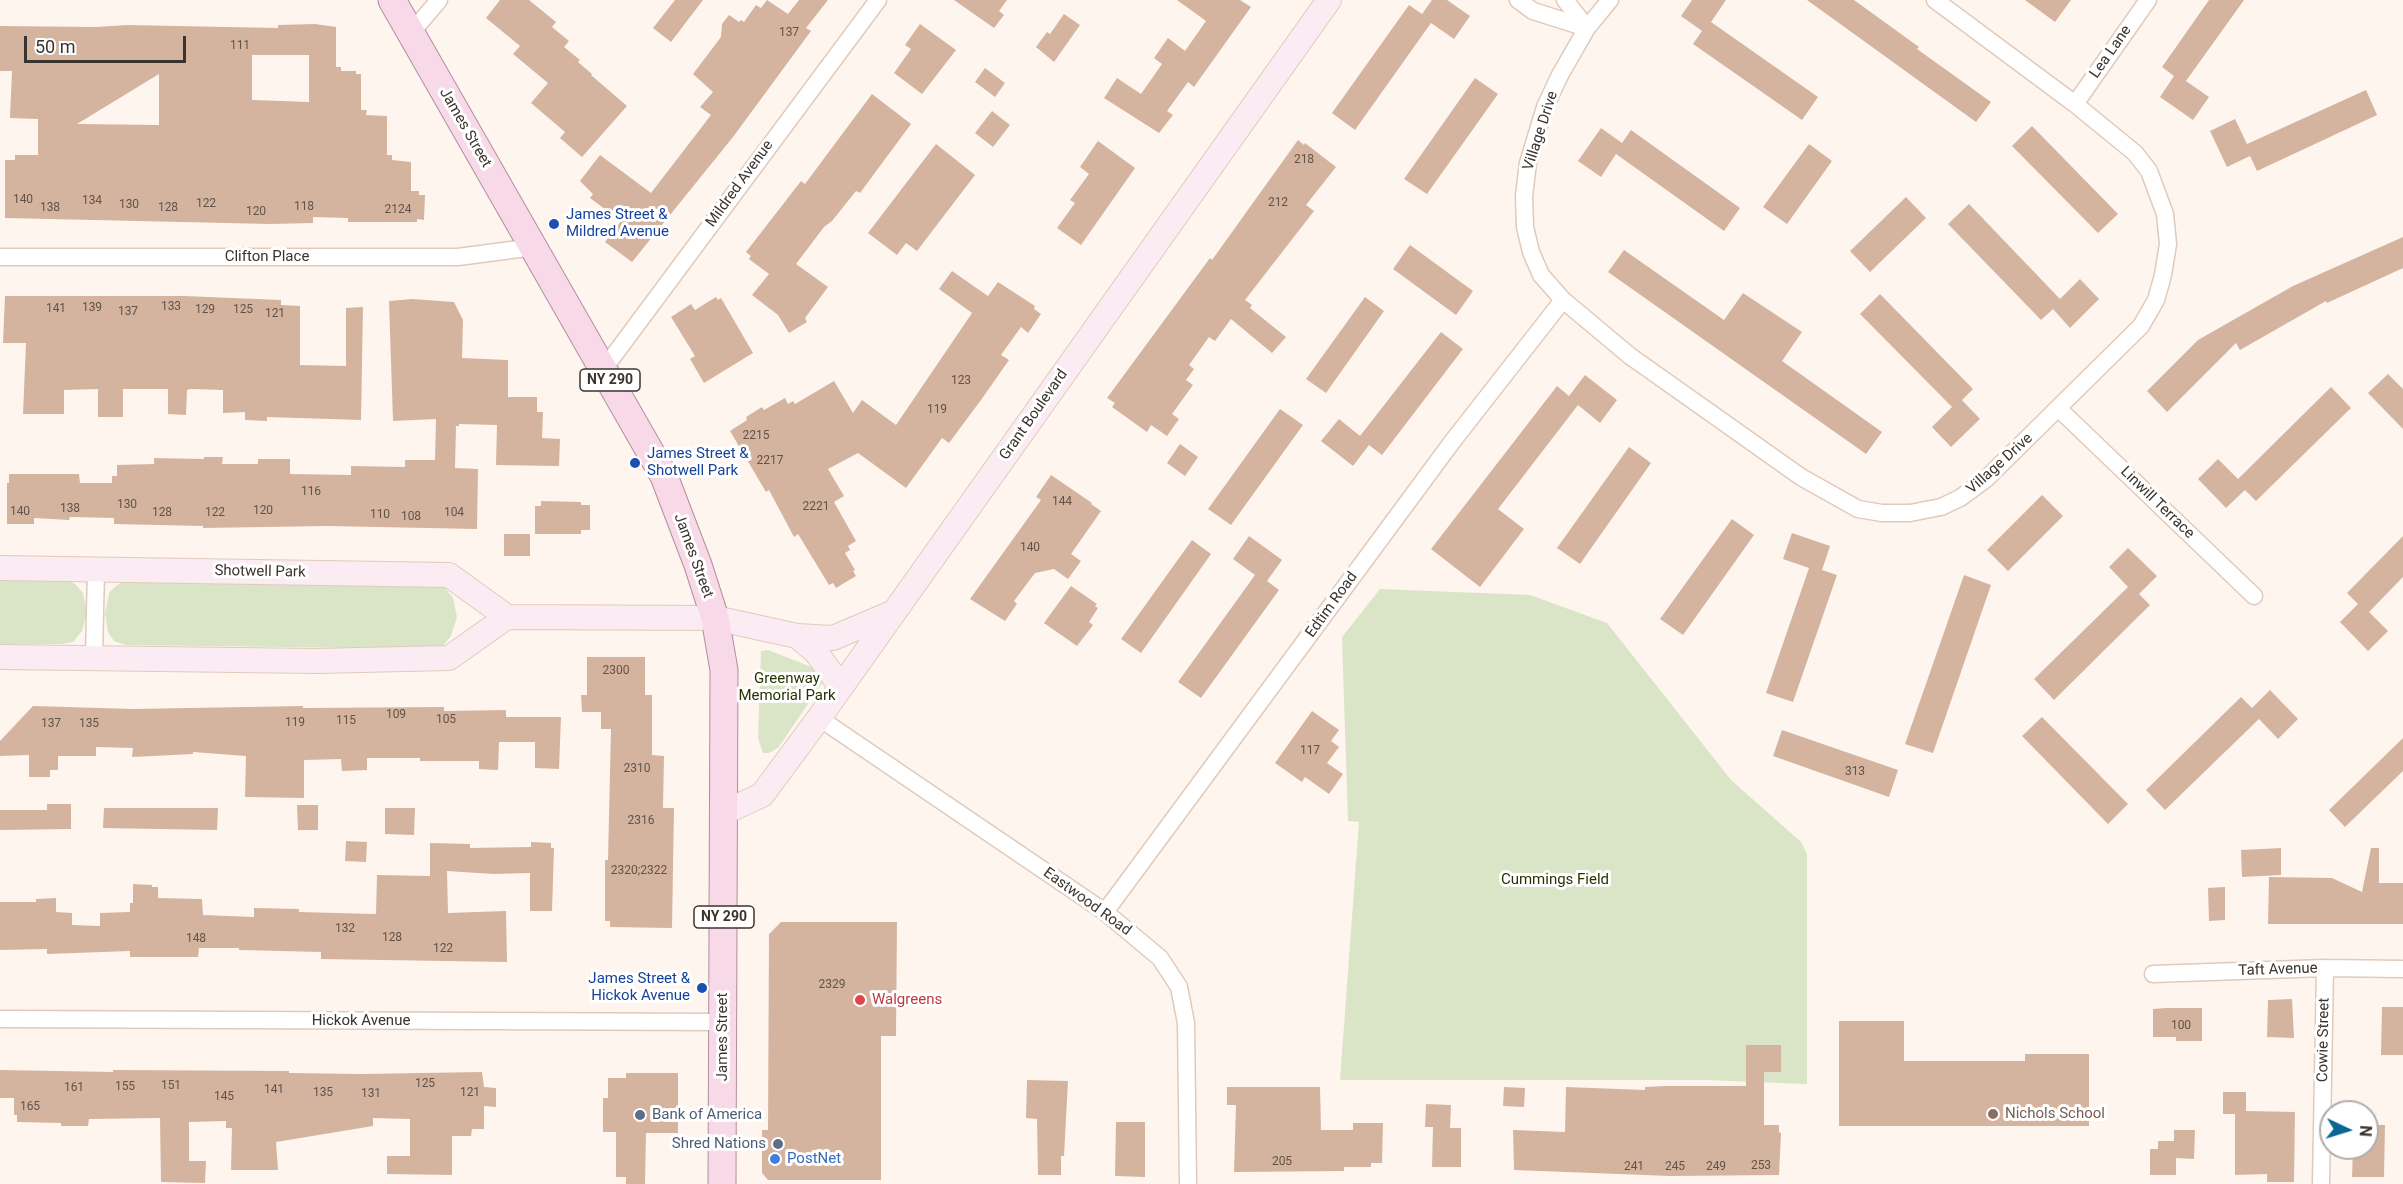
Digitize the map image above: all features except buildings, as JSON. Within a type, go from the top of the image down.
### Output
[{"type":"main road","name":"James Street","points":[[392,0],[664,476],[698,565],[714,618],[724,670],[722,1184]]},
{"type":"street","points":[[411,33],[439,0]]},
{"type":"street","name":"Mildred Avenue","points":[[603,369],[878,0]]},
{"type":"street","name":"Grant Boulevard","points":[[725,812],[762,795],[842,687],[1329,0]]},
{"type":"street","points":[[1518,0],[1533,10],[1587,28]]},
{"type":"street","points":[[1565,0],[1587,28]]},
{"type":"street","name":"Village Drive","points":[[1610,0],[1587,28],[1560,75],[1545,107],[1528,163],[1524,196],[1525,227],[1531,252],[1541,275],[1563,300],[1630,356],[1801,477],[1858,509],[1882,513],[1910,513],[1941,507],[1960,498],[1986,479],[2060,409],[2141,326],[2156,300],[2168,244],[2165,214],[2149,171],[2136,153],[2075,104],[1935,0]]},
{"type":"street","name":"Lea Lane","points":[[2075,104],[2148,0]]},
{"type":"street","name":"Clifton Place","points":[[0,257],[458,257],[534,247]]},
{"type":"street","name":"Edtim Road","points":[[1105,912],[1452,442],[1563,300]]},
{"type":"street","name":"Linwill Terrace","points":[[2060,409],[2254,596]]},
{"type":"street","name":"Shotwell Park","points":[[0,568],[449,575],[507,617]]},
{"type":"street","points":[[94,657],[96,569]]},
{"type":"street","points":[[0,657],[316,662],[448,658],[507,617],[714,618],[797,636],[833,638],[894,612]]},
{"type":"street","points":[[797,636],[816,652],[842,687]]},
{"type":"street","name":"Eastwood Road","points":[[819,718],[1105,912],[1160,958],[1179,987],[1186,1023],[1188,1184]]},
{"type":"street","name":"Taft Avenue","points":[[2153,974],[2325,968],[2403,969]]},
{"type":"street","name":"Cowie Street","points":[[2321,1184],[2325,968]]},
{"type":"street","name":"Hickok Avenue","points":[[0,1019],[723,1022]]},
{"type":"green space","points":[[0,578],[64,578],[75,584],[83,593],[87,612],[82,631],[73,642],[62,644],[0,644]]},
{"type":"green space","points":[[127,580],[433,583],[445,588],[453,598],[457,617],[451,636],[442,647],[432,649],[126,645],[114,641],[108,632],[105,614],[109,593],[117,585]]},
{"type":"green space","name":"Cummings Field","points":[[1380,589],[1530,595],[1607,623],[1731,780],[1801,842],[1807,854],[1807,1084],[1706,1080],[1340,1080],[1359,822],[1348,821],[1342,637]]},
{"type":"green space","name":"Greenway Memorial Park","points":[[768,650],[814,668],[823,682],[778,748],[769,753],[763,753],[758,738],[761,651]]},
{"type":"place","name":"James Street & Mildred Avenue","points":[[554,224]]},
{"type":"place","name":"James Street & Shotwell Park","points":[[635,463]]},
{"type":"place","name":"James Street & Hickok Avenue","points":[[702,988]]},
{"type":"place","name":"Walgreens","points":[[860,1000]]},
{"type":"place","name":"Nichols School","points":[[1993,1114]]},
{"type":"place","name":"Bank of America","points":[[640,1115]]},
{"type":"place","name":"Shred Nations","points":[[778,1144]]},
{"type":"place","name":"PostNet","points":[[775,1159]]}]
